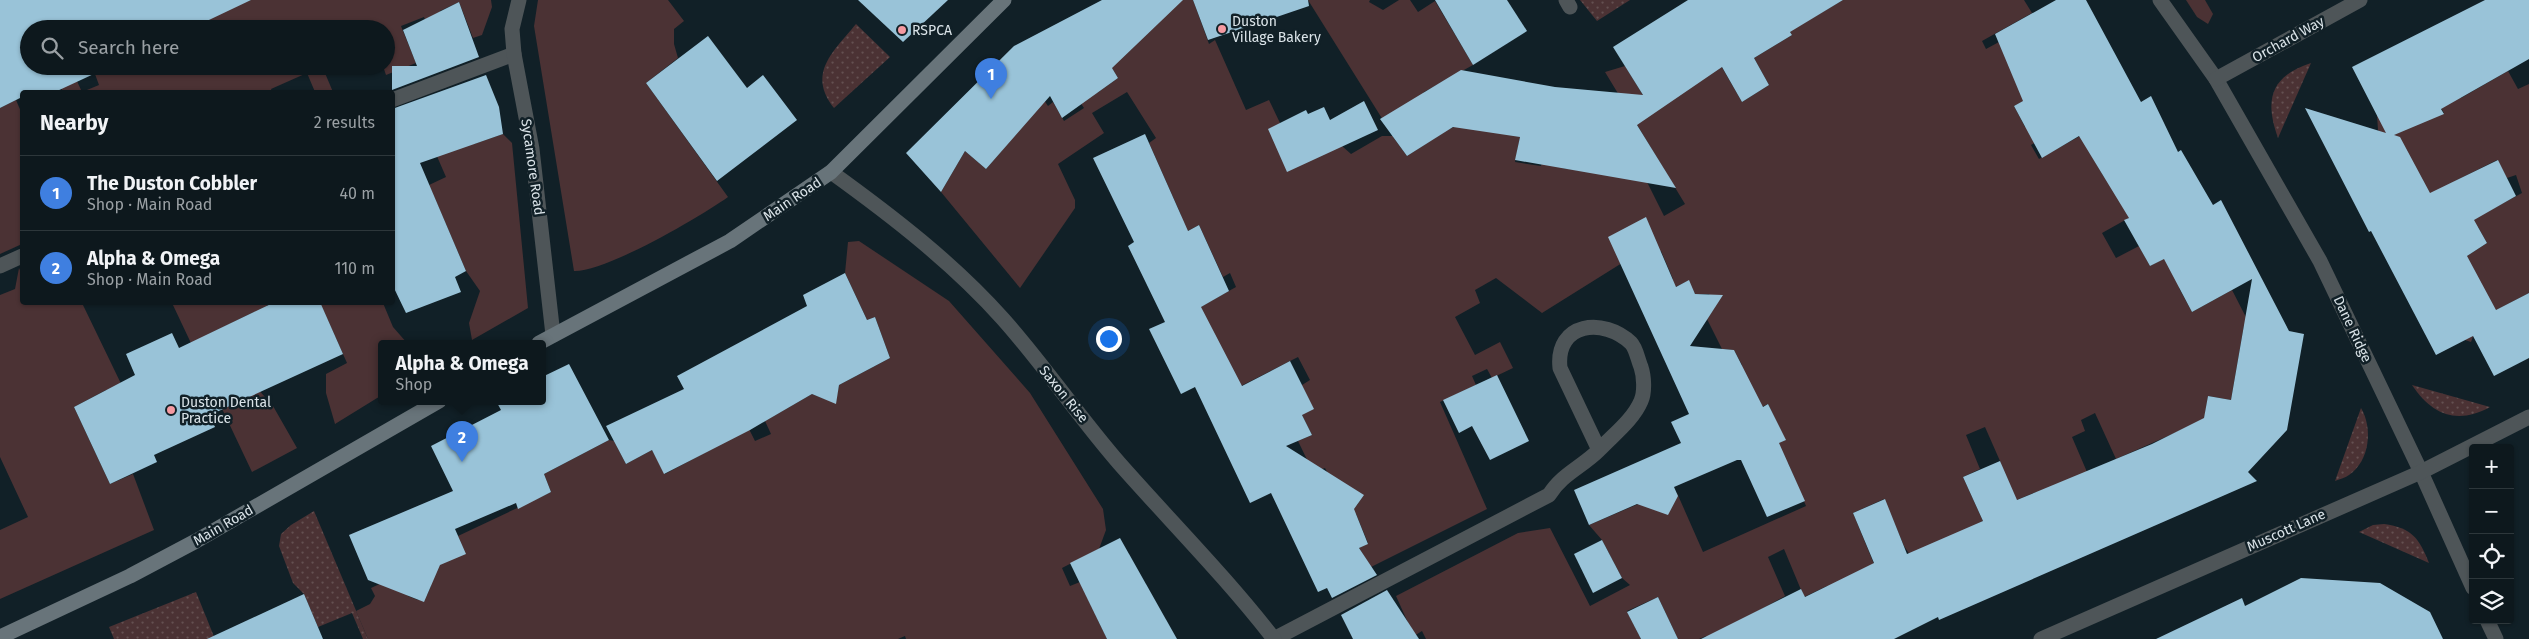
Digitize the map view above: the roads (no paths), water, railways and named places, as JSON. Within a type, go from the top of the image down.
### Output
[{"type":"street","name":"Sycamore Road","points":[[519,0],[512,29],[514,54],[532,149],[553,335]]},
{"type":"street","name":"Dane Ridge","points":[[2160,0],[2216,79],[2320,261],[2421,472],[2469,579]]},
{"type":"street","name":"Orchard Way","points":[[2216,79],[2360,0]]},
{"type":"street","name":"Main Road","points":[[544,340],[730,241],[831,172],[1001,1]]},
{"type":"street","points":[[395,99],[514,54]]},
{"type":"street","name":"Saxon Rise","points":[[831,172],[922,242],[1003,319],[1119,462],[1198,547],[1274,639]]},
{"type":"street","points":[[0,266],[20,257]]},
{"type":"street","points":[[1274,639],[1549,495],[1557,483],[1571,470],[1587,462],[1599,450],[1629,420],[1642,400],[1643,375],[1632,344],[1613,330],[1590,328],[1572,332],[1563,342],[1558,356],[1560,368],[1599,450]]},
{"type":"street","name":"Main Road","points":[[0,637],[130,576],[196,541],[432,405]]},
{"type":"street","name":"Muscott Lane","points":[[2041,639],[2421,472],[2529,417]]},
{"type":"street","points":[[2489,624],[2496,639]]},
{"type":"place","name":"Duston Village Bakery","points":[[1222,29]]},
{"type":"place","name":"RSPCA","points":[[902,30]]},
{"type":"place","name":"The Duston Cobbler","points":[[991,99]]},
{"type":"place","name":"Duston Dental Practice","points":[[171,410]]},
{"type":"place","name":"Alpha & Omega","points":[[462,462]]}]
